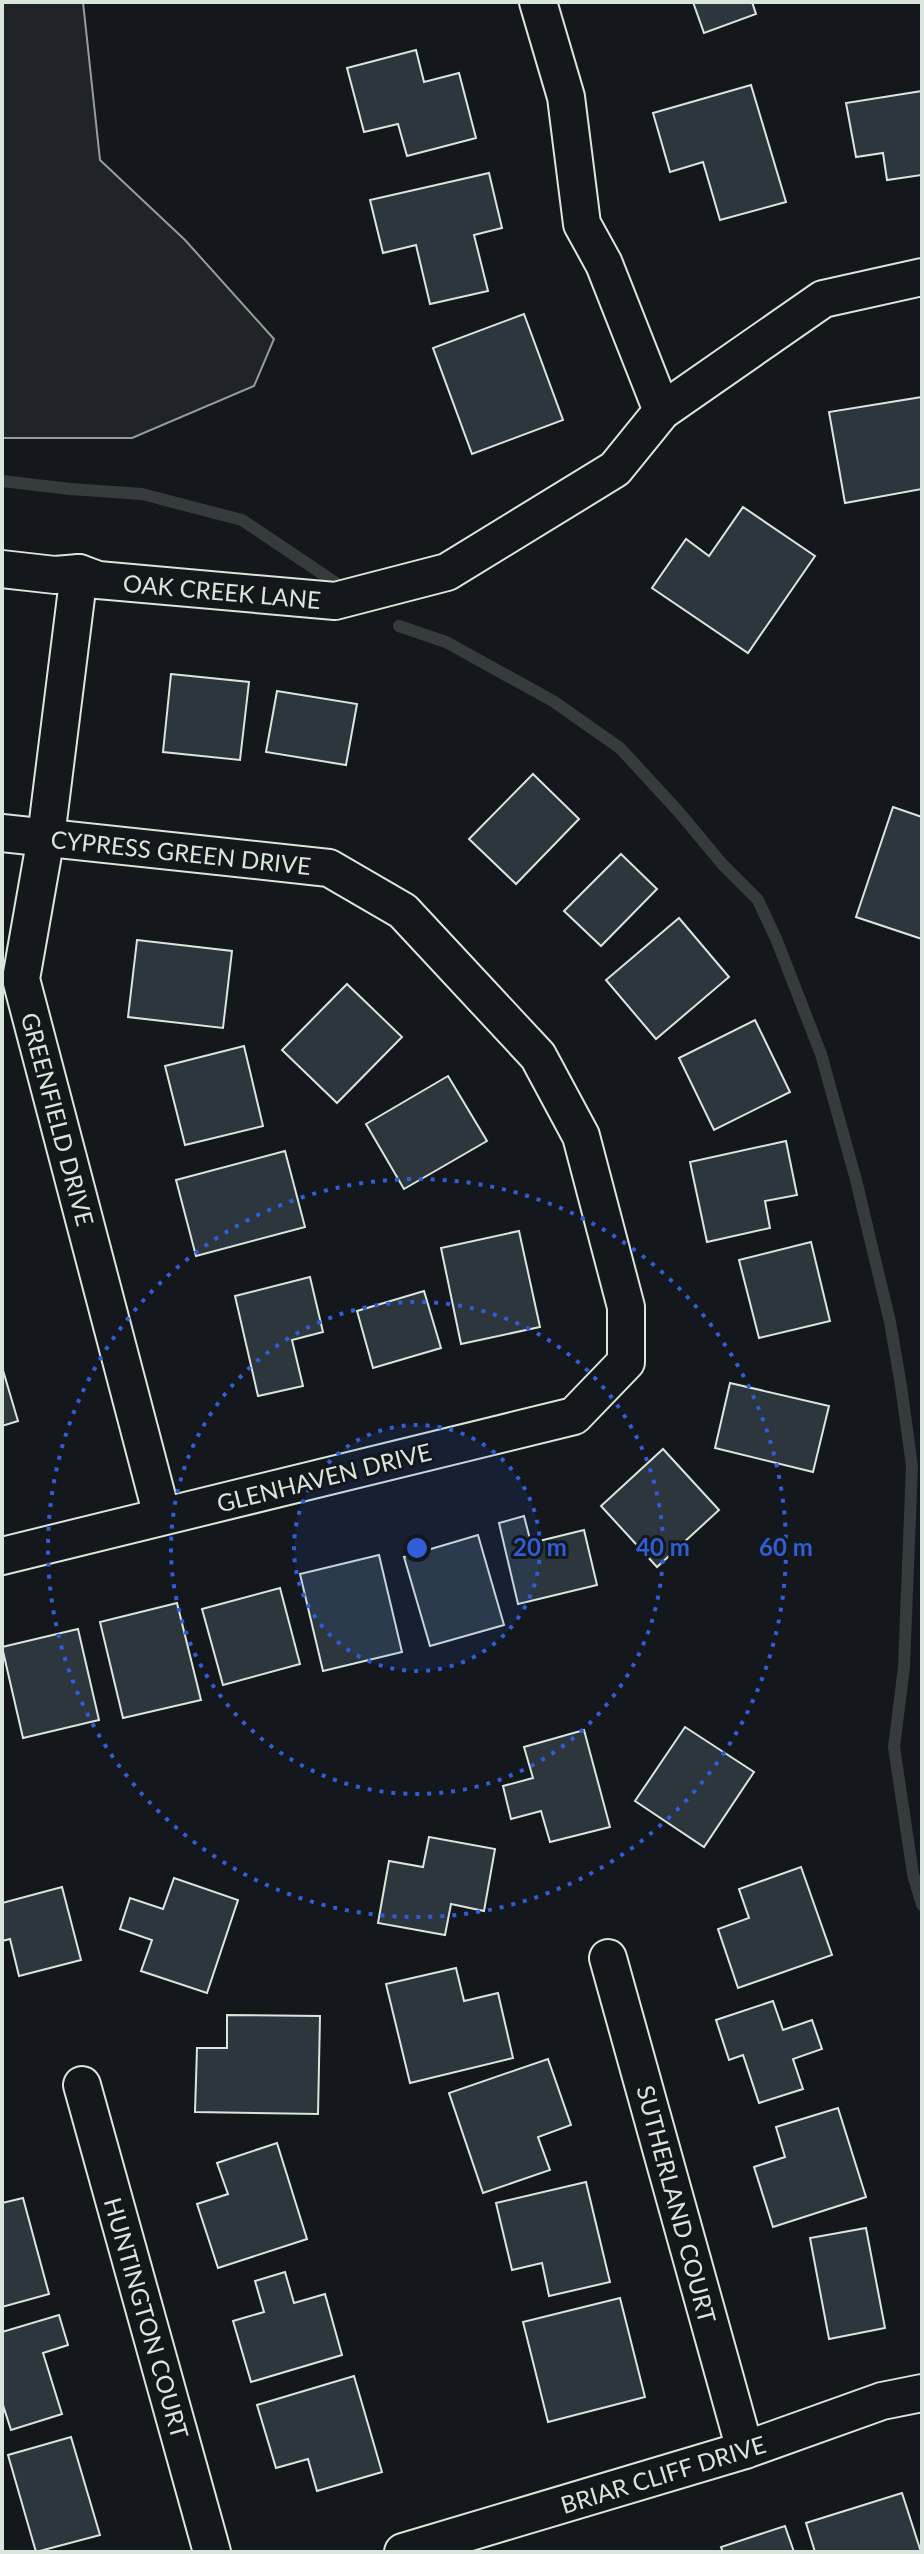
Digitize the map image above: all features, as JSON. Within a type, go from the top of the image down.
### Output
[{"type":"street","points":[[538,2],[566,97],[582,224],[604,264],[662,411]]},
{"type":"street","name":"OAK CREEK LANE","points":[[2,569],[55,575],[79,573],[98,580],[335,601],[447,572],[615,469],[662,411],[823,299],[922,277]]},
{"type":"street","name":"GREENFIELD DRIVE","points":[[79,573],[46,837],[21,979],[162,1516]]},
{"type":"street","name":"CYPRESS GREEN DRIVE","points":[[2,833],[329,868],[403,911],[538,1056],[581,1136],[626,1307],[626,1362]]},
{"type":"street","name":"GLENHAVEN DRIVE","points":[[2,1556],[574,1416],[626,1362]]},
{"type":"street","name":"SUTHERLAND COURT","points":[[608,1958],[745,2450]]},
{"type":"street","name":"HUNTINGTON COURT","points":[[82,2085],[212,2552]]},
{"type":"street","name":"BRIAR CLIFF DRIVE","points":[[403,2552],[745,2450],[882,2401],[922,2393]]},
{"type":"shaded area","points":[[2,2],[83,2],[100,160],[185,240],[274,339],[254,386],[132,438],[2,438]]},
{"type":"building","points":[[693,2],[752,2],[756,14],[704,33]]},
{"type":"building","points":[[416,50],[424,82],[459,73],[476,138],[407,156],[398,124],[364,132],[347,68]]},
{"type":"building","points":[[751,85],[786,202],[720,220],[703,162],[670,172],[653,113]]},
{"type":"building","points":[[922,91],[922,175],[887,180],[883,153],[856,157],[846,103]]},
{"type":"building","points":[[489,173],[502,228],[474,235],[488,291],[430,304],[416,245],[383,253],[370,200]]},
{"type":"building","points":[[524,314],[563,420],[472,454],[433,348]]},
{"type":"building","points":[[922,397],[922,489],[845,503],[829,412]]},
{"type":"building","points":[[743,507],[815,556],[748,653],[652,588],[686,539],[709,556]]},
{"type":"building","points":[[171,674],[249,682],[240,760],[163,752]]},
{"type":"building","points":[[277,691],[357,704],[346,765],[266,752]]},
{"type":"building","points":[[533,774],[579,819],[516,884],[469,839]]},
{"type":"building","points":[[893,807],[922,817],[922,939],[856,917]]},
{"type":"building","points":[[621,854],[657,889],[601,946],[564,911]]},
{"type":"building","points":[[679,918],[729,977],[656,1039],[606,980]]},
{"type":"building","points":[[137,940],[232,951],[223,1028],[128,1017]]},
{"type":"building","points":[[347,984],[402,1037],[337,1103],[282,1050]]},
{"type":"building","points":[[755,1020],[790,1092],[714,1130],[679,1058]]},
{"type":"building","points":[[244,1046],[263,1126],[185,1145],[165,1066]]},
{"type":"building","points":[[448,1076],[487,1141],[404,1189],[366,1124]]},
{"type":"building","points":[[786,1141],[797,1195],[765,1201],[770,1228],[707,1242],[690,1162]]},
{"type":"building","points":[[285,1151],[305,1227],[196,1256],[176,1180]]},
{"type":"building","points":[[519,1231],[540,1327],[461,1344],[441,1248]]},
{"type":"building","points":[[811,1242],[830,1321],[759,1338],[739,1260]]},
{"type":"building","points":[[310,1277],[323,1332],[292,1340],[303,1386],[258,1396],[235,1296]]},
{"type":"building","points":[[424,1291],[441,1348],[373,1368],[357,1311]]},
{"type":"building","points":[[2,1367],[18,1421],[2,1426]]},
{"type":"building","points":[[730,1383],[829,1406],[813,1472],[715,1448]]},
{"type":"building","points":[[663,1449],[719,1510],[657,1567],[601,1506]]},
{"type":"building","points":[[524,1516],[531,1543],[584,1530],[597,1585],[518,1604],[499,1523]]},
{"type":"building","points":[[478,1535],[504,1625],[430,1646],[404,1557]]},
{"type":"building","points":[[379,1555],[402,1652],[323,1671],[300,1574]]},
{"type":"building","points":[[280,1588],[300,1664],[223,1685],[202,1609]]},
{"type":"building","points":[[177,1603],[201,1700],[123,1718],[100,1622]]},
{"type":"building","points":[[78,1629],[99,1720],[23,1738],[2,1647]]},
{"type":"building","points":[[685,1727],[754,1772],[704,1847],[635,1801]]},
{"type":"building","points":[[584,1730],[610,1827],[550,1842],[541,1811],[511,1819],[503,1786],[533,1778],[524,1747]]},
{"type":"building","points":[[429,1837],[495,1849],[484,1911],[451,1904],[445,1935],[378,1923],[389,1861],[423,1867]]},
{"type":"building","points":[[801,1867],[832,1955],[738,1988],[718,1929],[749,1918],[739,1889]]},
{"type":"building","points":[[174,1878],[238,1900],[207,1993],[141,1971],[152,1940],[120,1929],[130,1898],[163,1909]]},
{"type":"building","points":[[62,1887],[81,1960],[19,1976],[10,1939],[2,1941],[2,1903]]},
{"type":"building","points":[[456,1968],[464,2001],[498,1993],[513,2058],[410,2083],[386,1984]]},
{"type":"building","points":[[773,2001],[783,2030],[812,2020],[822,2049],[793,2059],[803,2089],[759,2103],[743,2055],[729,2060],[716,2020]]},
{"type":"building","points":[[227,2015],[320,2016],[318,2114],[195,2112],[197,2048],[227,2048]]},
{"type":"building","points":[[548,2059],[571,2125],[538,2137],[550,2170],[483,2193],[449,2093]]},
{"type":"building","points":[[838,2108],[866,2197],[773,2227],[754,2167],[785,2157],[776,2127]]},
{"type":"building","points":[[277,2143],[307,2239],[218,2268],[197,2204],[228,2194],[217,2163]]},
{"type":"building","points":[[586,2182],[610,2282],[549,2296],[542,2263],[512,2270],[496,2203]]},
{"type":"building","points":[[23,2198],[49,2294],[2,2307],[2,2203]]},
{"type":"building","points":[[866,2228],[885,2328],[829,2339],[810,2238]]},
{"type":"building","points":[[285,2272],[294,2303],[325,2294],[342,2355],[251,2382],[233,2321],[264,2312],[255,2281]]},
{"type":"building","points":[[620,2298],[645,2397],[548,2422],[523,2322]]},
{"type":"building","points":[[59,2315],[68,2345],[43,2353],[62,2414],[11,2430],[2,2402],[2,2332]]},
{"type":"building","points":[[354,2376],[382,2472],[317,2491],[308,2459],[276,2468],[257,2405]]},
{"type":"building","points":[[71,2437],[100,2535],[36,2552],[8,2455]]},
{"type":"building","points":[[902,2493],[921,2552],[815,2552],[806,2523]]},
{"type":"building","points":[[785,2526],[794,2552],[723,2552],[721,2547]]},
{"type":"waterway","points":[[2,481],[142,494],[242,520],[336,583]]},
{"type":"waterway","points":[[399,626],[446,642],[553,701],[620,748],[758,900],[777,941],[821,1054],[856,1180],[890,1322],[901,1386],[912,1466],[904,1667],[894,1747],[913,1874],[922,1905]]}]
